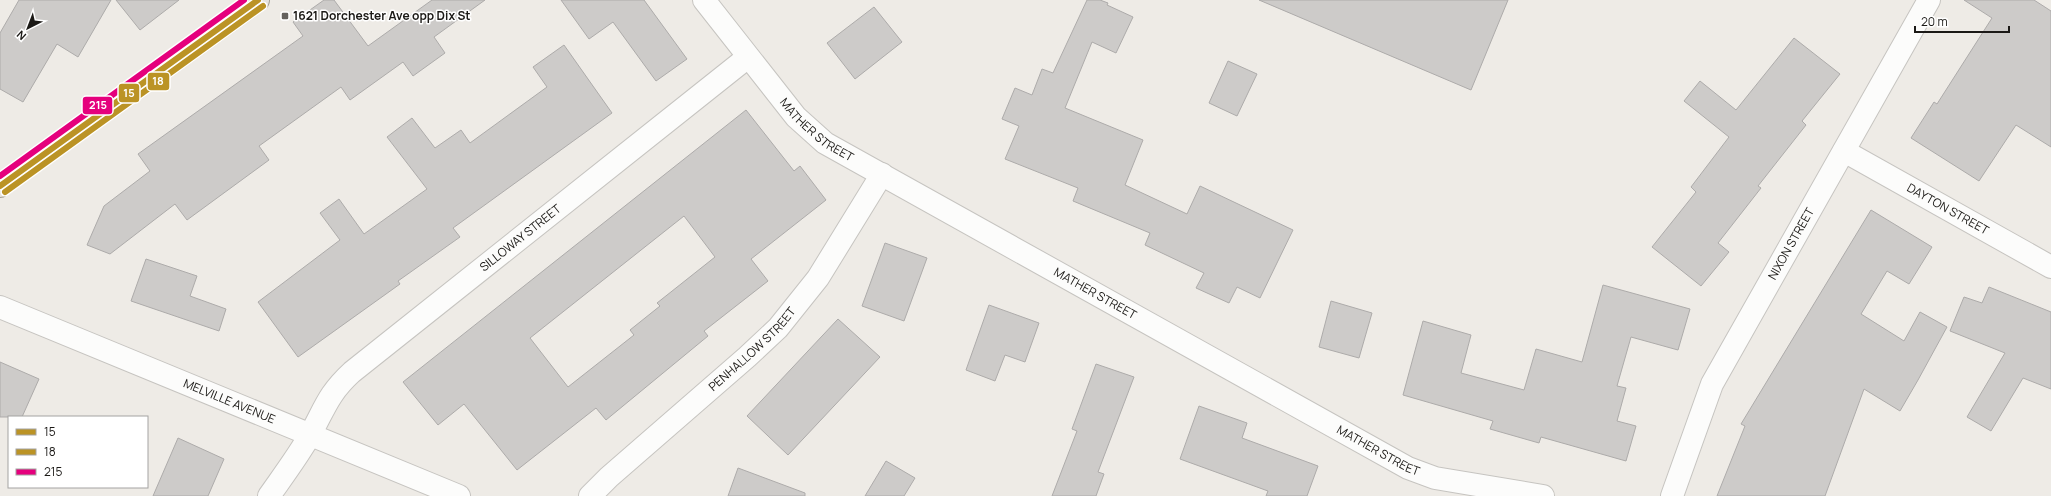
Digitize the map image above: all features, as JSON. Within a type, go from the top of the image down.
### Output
[{"type":"main road","points":[[0,186],[258,0]]},
{"type":"street","name":"MATHER STREET","points":[[704,0],[805,127],[825,143],[1408,468],[1436,478],[1543,496]]},
{"type":"street","name":"NIXON STREET","points":[[1672,496],[1712,384],[1930,0]]},
{"type":"street","name":"SILLOWAY STREET","points":[[269,496],[310,435],[327,401],[352,372],[748,57]]},
{"type":"street","name":"DAYTON STREET","points":[[1844,151],[2051,267]]},
{"type":"street","name":"PENHALLOW STREET","points":[[590,496],[609,477],[747,358],[778,328],[818,278],[882,174]]},
{"type":"street","name":"MELVILLE AVENUE","points":[[0,307],[458,496]]},
{"type":"building","points":[[19,0],[111,0],[78,57],[57,44],[23,102],[0,89],[0,33]]},
{"type":"building","points":[[116,0],[179,0],[140,30]]},
{"type":"building","points":[[324,0],[334,0],[368,46],[432,0],[485,0],[434,37],[445,53],[413,76],[403,62],[350,100],[341,87],[259,146],[269,160],[187,220],[175,204],[110,254],[87,245],[104,206],[150,171],[138,154],[303,36],[293,22]]},
{"type":"building","points":[[561,0],[644,0],[687,59],[656,81],[613,22],[589,39]]},
{"type":"building","points":[[1087,0],[1100,0],[1108,3],[1107,5],[1133,17],[1116,53],[1092,42],[1065,108],[1143,140],[1125,185],[1187,214],[1200,186],[1293,230],[1260,298],[1237,287],[1229,303],[1196,288],[1204,273],[1145,245],[1150,233],[1073,201],[1078,188],[1005,159],[1019,126],[1002,119],[1015,88],[1032,95],[1042,69],[1053,73]]},
{"type":"building","points":[[1259,0],[1508,0],[1471,90]]},
{"type":"building","points":[[1964,0],[2034,0],[2051,11],[2051,147],[2016,125],[1979,181],[1911,138],[1934,102],[1937,104],[1992,18]]},
{"type":"building","points":[[874,7],[902,42],[855,79],[827,43]]},
{"type":"building","points":[[1794,38],[1840,74],[1802,121],[1806,125],[1758,186],[1761,188],[1718,243],[1729,252],[1701,286],[1652,247],[1696,192],[1691,187],[1729,137],[1684,101],[1700,81],[1736,110]]},
{"type":"building","points":[[564,45],[612,113],[453,228],[460,237],[398,281],[400,284],[298,357],[258,302],[340,240],[320,213],[339,199],[364,234],[427,189],[387,137],[412,118],[435,148],[461,130],[470,143],[547,87],[533,67]]},
{"type":"building","points":[[1228,61],[1257,74],[1237,116],[1209,103]]},
{"type":"building","points":[[746,110],[794,171],[800,166],[826,200],[751,259],[768,281],[704,331],[708,336],[606,420],[596,408],[517,470],[464,404],[438,425],[403,382]],"holes":[[[684,216],[715,257],[657,303],[660,306],[630,330],[634,335],[568,387],[530,338]]]},
{"type":"building","points":[[1871,210],[1932,247],[1909,284],[1887,271],[1861,314],[1904,341],[1920,312],[1947,327],[1900,411],[1864,389],[1825,496],[1717,496],[1745,426],[1741,424]]},
{"type":"building","points":[[885,243],[927,258],[904,321],[862,306]]},
{"type":"building","points":[[146,259],[197,276],[190,296],[226,309],[219,331],[131,301]]},
{"type":"building","points":[[1603,285],[1690,309],[1678,350],[1631,337],[1617,386],[1626,388],[1617,421],[1636,426],[1626,461],[1541,437],[1539,443],[1490,429],[1493,421],[1403,395],[1423,321],[1471,335],[1461,373],[1524,390],[1536,349],[1582,362]]},
{"type":"building","points":[[1989,287],[2051,312],[2051,389],[2023,378],[1991,431],[1967,417],[2005,353],[1950,331],[1964,297],[1982,303]]},
{"type":"building","points":[[1331,301],[1372,313],[1359,358],[1319,347]]},
{"type":"building","points":[[989,305],[1039,323],[1025,362],[1005,355],[995,381],[966,370]]},
{"type":"building","points":[[838,319],[880,357],[788,455],[747,416]]},
{"type":"building","points":[[0,362],[39,379],[22,416],[0,417]]},
{"type":"building","points":[[1096,364],[1134,377],[1098,472],[1104,474],[1096,496],[1052,496],[1077,431],[1072,429]]},
{"type":"building","points":[[1199,406],[1247,423],[1242,438],[1318,466],[1307,496],[1266,496],[1268,491],[1180,459]]},
{"type":"building","points":[[178,438],[224,459],[208,496],[153,496]]},
{"type":"building","points":[[886,461],[915,478],[904,496],[865,496]]},
{"type":"building","points":[[738,468],[805,493],[805,496],[728,496]]},
{"type":"transit line","name":"215","points":[[0,176],[244,0]]},
{"type":"transit line","name":"15","points":[[0,186],[258,0]]},
{"type":"transit line","name":"18","points":[[5,192],[263,6]]},
{"type":"place","name":"1621 Dorchester Ave opp Dix St","points":[[285,16]]}]
